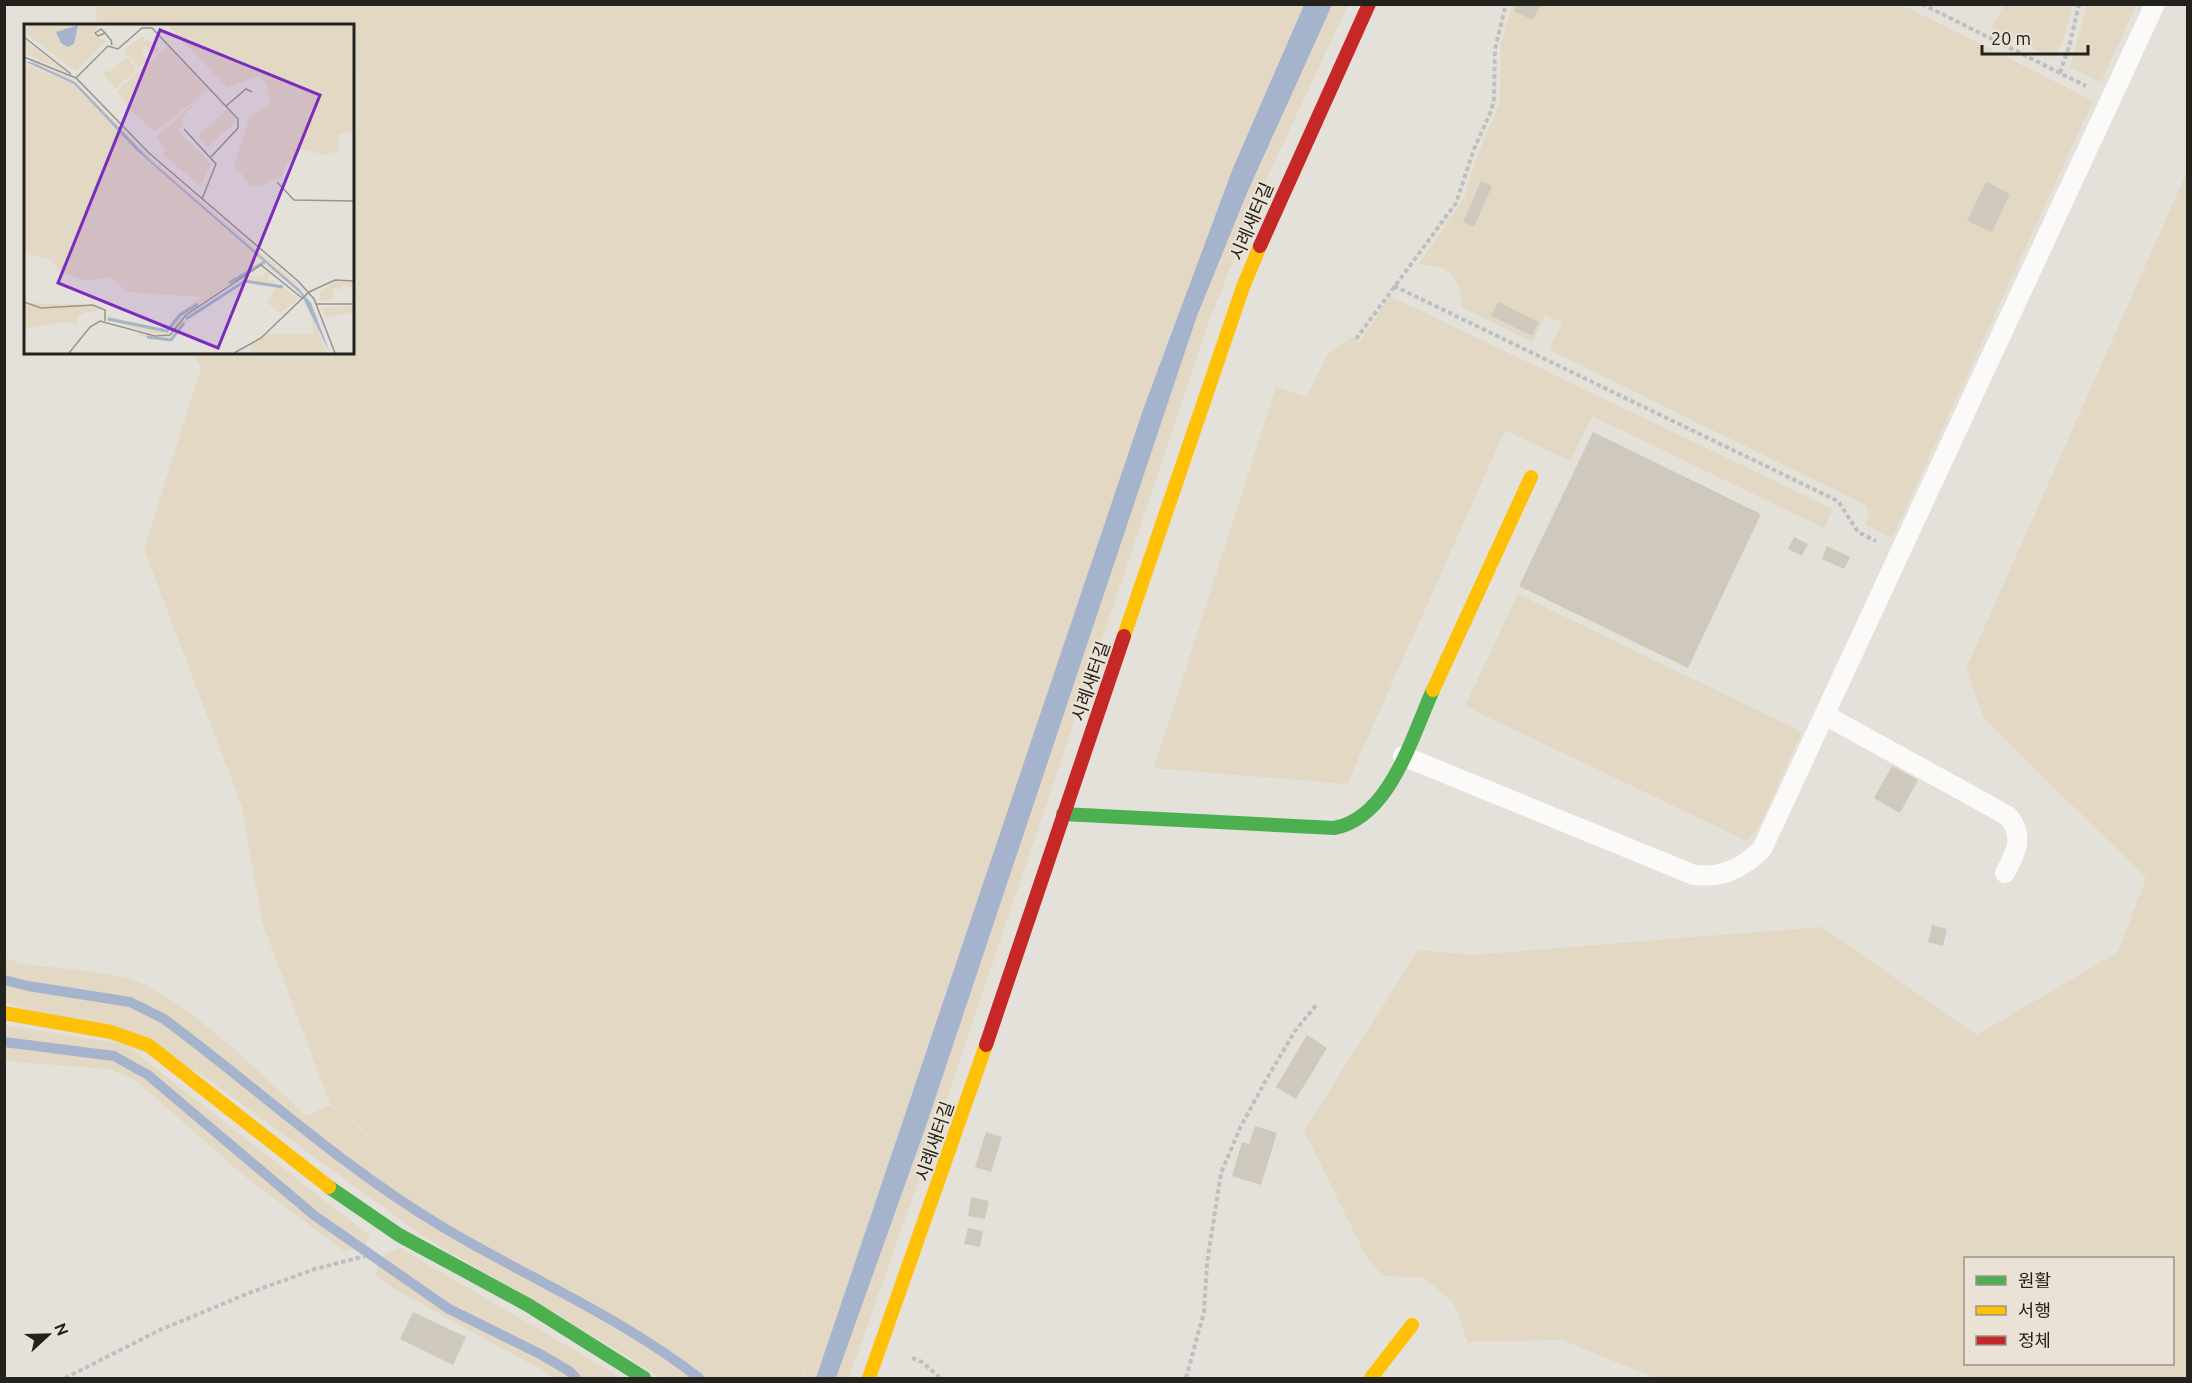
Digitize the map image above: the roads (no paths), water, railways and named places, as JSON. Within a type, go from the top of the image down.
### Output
[{"type":"street","name":"시례새터길","points":[[869,1378],[1243,287],[1276,207],[1369,4]]},
{"type":"street","points":[[1064,814],[1346,827],[1364,818],[1377,804],[1402,756],[1531,477]]},
{"type":"street","points":[[4,1013],[111,1032],[148,1045],[352,1205],[399,1235],[528,1305],[644,1378]]},
{"type":"street","points":[[1371,1378],[1412,1325]]},
{"type":"lane","points":[[1402,756],[1682,871],[1708,877],[1731,872],[1762,849],[2155,4]]},
{"type":"lane","points":[[1825,715],[2008,816],[2019,838],[2015,855],[2006,873]]},
{"type":"water","points":[[1304,5],[1332,5],[1247,193],[1197,316],[926,1126],[836,1378],[816,1378],[1144,407],[1233,168]]},
{"type":"waterway","points":[[4,980],[130,1002],[164,1019],[334,1153],[404,1203],[473,1245],[606,1317],[669,1356],[699,1378]]},
{"type":"waterway","points":[[4,1042],[114,1056],[148,1075],[315,1216],[449,1309],[540,1354],[569,1371],[576,1378]]}]
